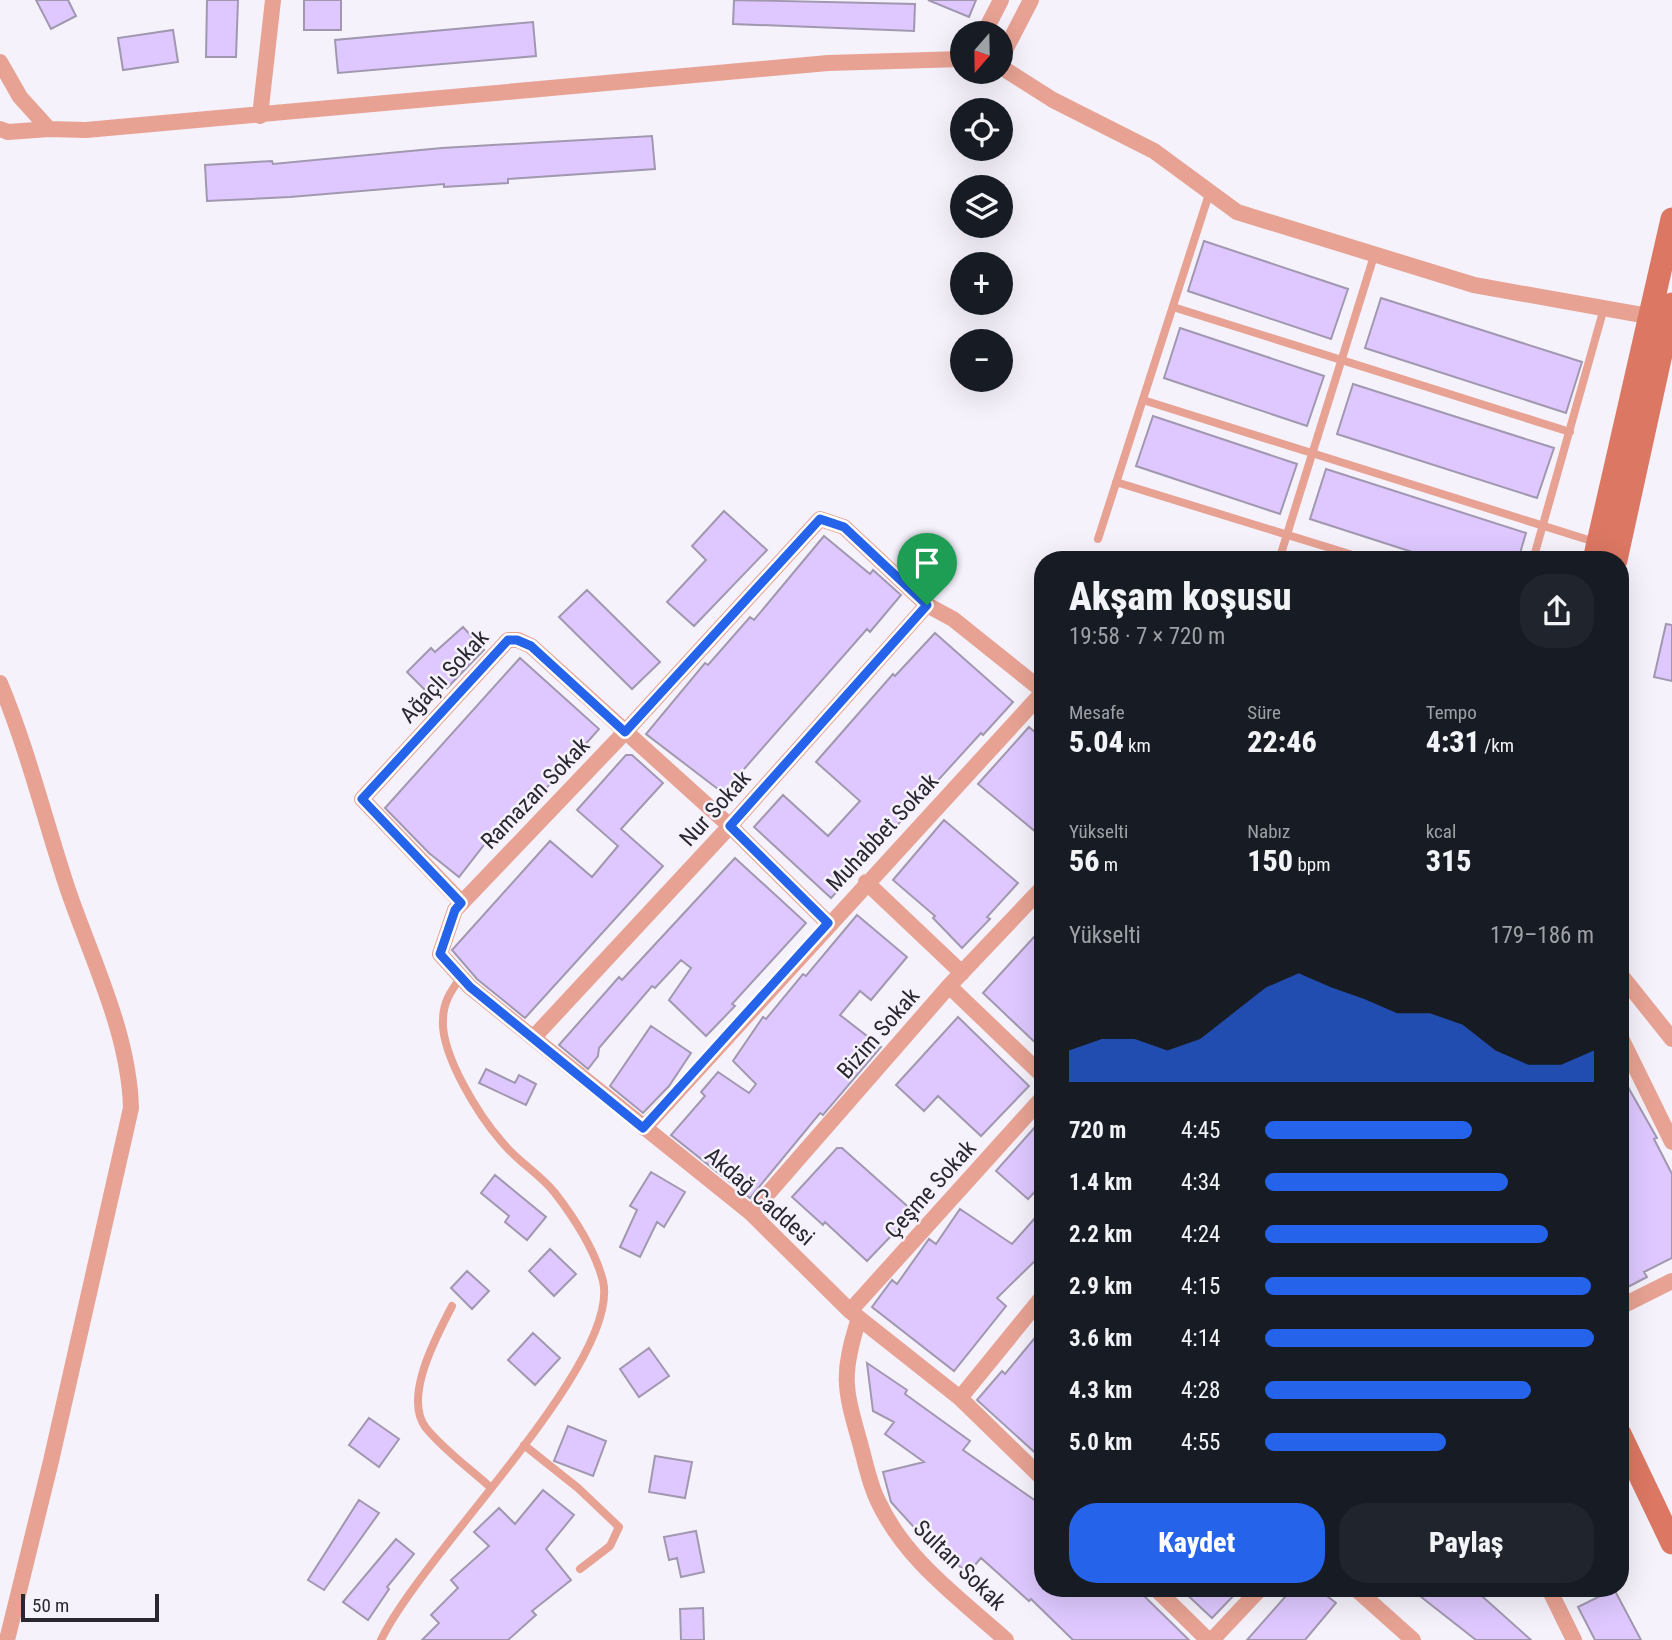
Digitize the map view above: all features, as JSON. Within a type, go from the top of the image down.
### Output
[{"type":"street","points":[[260,116],[273,0]]},
{"type":"street","points":[[990,21],[1001,0]]},
{"type":"street","points":[[1013,35],[1031,0]]},
{"type":"street","points":[[0,129],[8,132],[86,130],[828,63],[950,59]]},
{"type":"street","points":[[0,62],[20,97],[49,129]]},
{"type":"street","points":[[1013,75],[1053,100],[1154,151],[1237,212],[1474,285],[1604,308],[1665,315]]},
{"type":"street","points":[[1618,551],[1665,315],[1672,219]]},
{"type":"street","points":[[1596,551],[1665,315]]},
{"type":"street","name":"Ramazan Sokak","points":[[440,954],[455,910],[461,903],[625,732],[820,519],[844,527],[927,605]]},
{"type":"street","points":[[927,605],[953,619],[1034,685]]},
{"type":"street","name":"Nur Sokak","points":[[533,1038],[730,826],[927,605]]},
{"type":"street","name":"Ağaçlı Sokak","points":[[461,903],[362,799],[508,640],[517,640],[531,646],[730,826],[828,923]]},
{"type":"street","points":[[0,683],[22,737],[67,886],[117,1027],[130,1080],[131,1108],[7,1640]]},
{"type":"street","name":"Muhabbet Sokak","points":[[643,1128],[828,923],[1034,702]]},
{"type":"street","points":[[866,882],[961,973]]},
{"type":"street","name":"Bizim Sokak","points":[[751,1213],[949,986],[1034,896]]},
{"type":"street","name":"Akdağ Caddesi","points":[[440,954],[461,977],[533,1038],[751,1213],[855,1315],[960,1398],[1034,1470]]},
{"type":"street","points":[[1629,985],[1672,1039]]},
{"type":"street","points":[[949,986],[1034,1067]]},
{"type":"street","points":[[1629,1054],[1672,1142]]},
{"type":"street","name":"Çeşme Sokak","points":[[855,1315],[1034,1107]]},
{"type":"street","points":[[1629,1302],[1672,1281]]},
{"type":"street","points":[[960,1398],[1034,1309]]},
{"type":"street","name":"Sultan Sokak","points":[[855,1315],[845,1390],[875,1497],[893,1531],[916,1560],[1006,1640]]},
{"type":"street","points":[[1629,1453],[1672,1544]]},
{"type":"street","points":[[1164,1597],[1210,1640],[1252,1597]]},
{"type":"street","points":[[1365,1597],[1413,1640]]},
{"type":"street","points":[[1553,1597],[1574,1640]]},
{"type":"lane","points":[[1098,539],[1210,191]]},
{"type":"lane","points":[[1282,551],[1374,256]]},
{"type":"lane","points":[[1173,307],[1570,432]]},
{"type":"lane","points":[[1536,551],[1604,308]]},
{"type":"lane","points":[[1143,400],[1543,526],[1594,551]]},
{"type":"lane","points":[[1116,482],[1341,551]]},
{"type":"lane","points":[[381,1640],[396,1611],[548,1416],[593,1340],[603,1314],[603,1283],[586,1240],[554,1192],[502,1143],[467,1090],[451,1055],[442,1021],[446,997],[461,977]]},
{"type":"lane","points":[[452,1306],[428,1356],[419,1404],[424,1426],[490,1487]]},
{"type":"lane","points":[[524,1445],[578,1488],[619,1527],[610,1546],[580,1569]]},
{"type":"building","points":[[36,0],[68,0],[76,16],[51,29]]},
{"type":"building","points":[[207,0],[238,0],[236,57],[206,57]]},
{"type":"building","points":[[304,0],[341,0],[341,30],[304,30]]},
{"type":"building","points":[[734,0],[915,4],[914,31],[733,24]]},
{"type":"building","points":[[928,0],[976,0],[969,17]]},
{"type":"building","points":[[533,22],[536,56],[338,73],[335,40]]},
{"type":"building","points":[[173,30],[178,62],[123,70],[118,38]]},
{"type":"building","points":[[652,136],[655,169],[508,179],[508,183],[444,187],[444,184],[207,201],[205,165],[272,161],[273,164],[442,148]]},
{"type":"building","points":[[1204,241],[1348,289],[1331,339],[1188,291]]},
{"type":"building","points":[[1381,298],[1582,362],[1566,413],[1365,348]]},
{"type":"building","points":[[1180,328],[1324,376],[1307,426],[1164,378]]},
{"type":"building","points":[[1353,384],[1554,448],[1537,498],[1337,434]]},
{"type":"building","points":[[1153,416],[1297,464],[1280,514],[1136,466]]},
{"type":"building","points":[[1326,469],[1526,533],[1521,551],[1409,551],[1310,519]]},
{"type":"building","points":[[724,511],[767,550],[694,626],[667,602],[706,560],[692,546]]},
{"type":"building","points":[[824,536],[870,574],[873,570],[901,595],[870,632],[867,629],[723,793],[646,734],[705,663],[708,665],[750,617],[754,620]]},
{"type":"building","points":[[587,590],[660,662],[632,689],[559,617]]},
{"type":"building","points":[[1666,624],[1672,625],[1672,681],[1654,677]]},
{"type":"building","points":[[463,627],[484,650],[447,688],[443,684],[431,696],[407,672],[431,648],[435,652]]},
{"type":"building","points":[[935,633],[1013,702],[983,735],[981,733],[831,898],[754,827],[783,795],[828,836],[860,801],[816,762],[893,674],[895,676]]},
{"type":"building","points":[[520,658],[599,729],[534,802],[530,798],[495,839],[491,836],[459,877],[429,853],[385,808]]},
{"type":"building","points":[[1029,727],[1034,731],[1034,831],[978,784]]},
{"type":"building","points":[[626,755],[632,755],[663,783],[621,829],[663,866],[525,1018],[477,979],[452,950],[550,841],[592,877],[618,846],[577,810]]},
{"type":"building","points":[[944,820],[1018,883],[987,917],[990,919],[962,948],[933,918],[935,916],[893,880]]},
{"type":"building","points":[[735,858],[806,923],[706,1036],[669,1000],[691,968],[681,960],[655,988],[652,986],[599,1048],[598,1056],[588,1069],[559,1045],[619,977],[622,980]]},
{"type":"building","points":[[857,915],[907,957],[871,1000],[860,991],[840,1015],[881,1047],[823,1115],[820,1113],[750,1198],[671,1135],[705,1096],[701,1092],[718,1072],[749,1093],[756,1084],[733,1061],[763,1017],[766,1019],[803,974],[806,976]]},
{"type":"building","points":[[1034,937],[1034,1041],[983,993]]},
{"type":"building","points":[[958,1017],[1029,1086],[981,1136],[938,1096],[924,1111],[896,1085]]},
{"type":"building","points":[[651,1026],[691,1053],[669,1086],[643,1113],[610,1086]]},
{"type":"building","points":[[486,1069],[515,1083],[519,1075],[536,1084],[526,1105],[479,1083]]},
{"type":"building","points":[[1629,1089],[1657,1138],[1654,1139],[1672,1174],[1672,1258],[1644,1272],[1647,1277],[1629,1286]]},
{"type":"building","points":[[1034,1128],[1034,1193],[1028,1199],[996,1171]]},
{"type":"building","points":[[837,1148],[842,1148],[914,1212],[867,1261],[825,1222],[823,1225],[792,1197]]},
{"type":"building","points":[[651,1172],[685,1192],[664,1227],[657,1222],[640,1257],[620,1247],[637,1210],[630,1206]]},
{"type":"building","points":[[495,1175],[546,1217],[527,1240],[505,1222],[509,1216],[481,1193]]},
{"type":"building","points":[[960,1209],[1012,1244],[1034,1219],[1034,1262],[997,1298],[1006,1306],[954,1371],[872,1307],[892,1280],[897,1284],[929,1239],[936,1244]]},
{"type":"building","points":[[550,1249],[576,1274],[554,1296],[529,1271]]},
{"type":"building","points":[[467,1271],[489,1291],[472,1309],[451,1288]]},
{"type":"building","points":[[533,1333],[560,1358],[535,1385],[508,1360]]},
{"type":"building","points":[[1034,1339],[1034,1452],[977,1400],[1002,1371],[1005,1374]]},
{"type":"building","points":[[649,1348],[669,1376],[639,1397],[620,1369]]},
{"type":"building","points":[[867,1363],[907,1390],[905,1394],[970,1441],[963,1450],[1034,1500],[1034,1597],[1145,1597],[1189,1640],[1073,1640],[1031,1599],[1029,1601],[981,1558],[968,1573],[921,1535],[891,1502],[883,1472],[924,1462],[885,1434],[894,1422],[873,1411]]},
{"type":"building","points":[[369,1418],[399,1439],[379,1467],[349,1445]]},
{"type":"building","points":[[568,1426],[606,1441],[593,1476],[554,1461]]},
{"type":"building","points":[[655,1456],[692,1462],[685,1498],[649,1492]]},
{"type":"building","points":[[543,1490],[574,1515],[546,1549],[571,1580],[532,1611],[536,1615],[508,1640],[422,1640],[439,1623],[431,1615],[458,1588],[451,1580],[489,1546],[474,1532],[499,1508],[515,1524]]},
{"type":"building","points":[[359,1500],[379,1513],[324,1590],[308,1580]]},
{"type":"building","points":[[696,1531],[704,1572],[681,1577],[677,1558],[669,1560],[664,1537]]},
{"type":"building","points":[[396,1539],[414,1554],[387,1587],[389,1589],[368,1620],[343,1602]]},
{"type":"building","points":[[1190,1597],[1232,1597],[1212,1618]]},
{"type":"building","points":[[1285,1597],[1328,1597],[1336,1603],[1305,1640],[1247,1640]]},
{"type":"building","points":[[1421,1597],[1483,1597],[1531,1640],[1476,1640]]},
{"type":"building","points":[[1598,1597],[1618,1597],[1641,1640],[1595,1640],[1578,1607]]},
{"type":"building","points":[[703,1608],[704,1640],[681,1640],[680,1609]]},
{"type":"route","points":[[820,519],[844,527],[927,605],[730,826],[828,923],[643,1128],[470,987],[440,954],[455,910],[461,903],[362,799],[508,640],[517,640],[531,646],[625,732],[820,519]]}]
